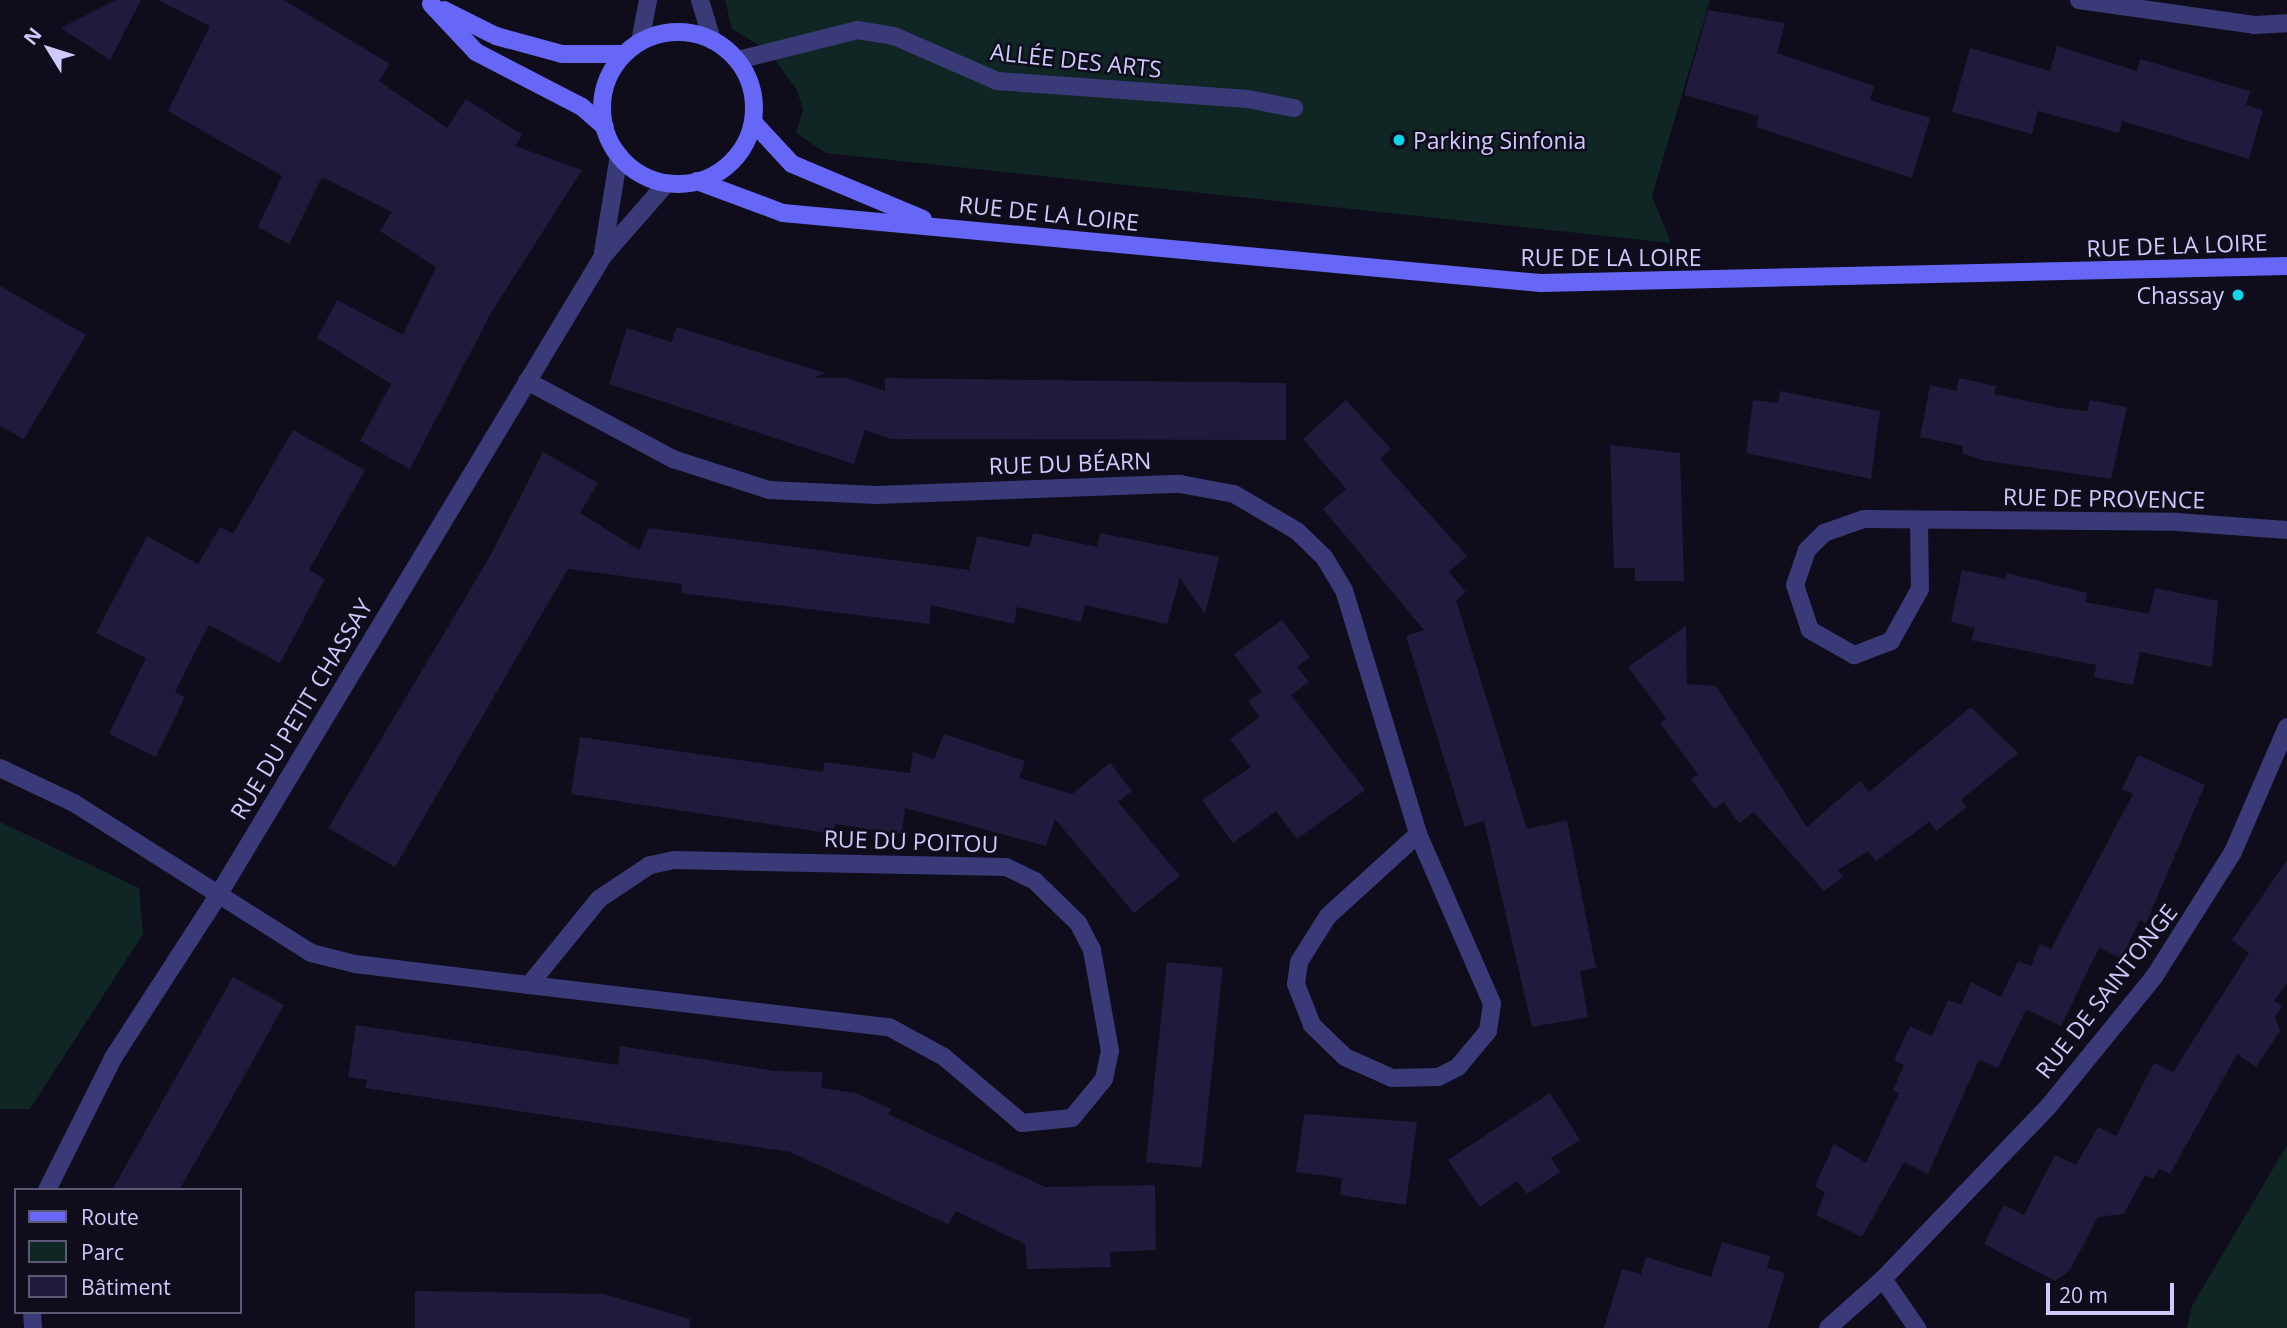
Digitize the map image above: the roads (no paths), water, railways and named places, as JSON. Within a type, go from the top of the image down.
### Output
[{"type":"street","points":[[640,42],[648,0]]},
{"type":"street","points":[[700,0],[712,40]]},
{"type":"street","points":[[2079,0],[2254,25],[2287,23]]},
{"type":"street","points":[[428,2],[496,36],[562,54],[624,54]]},
{"type":"street","points":[[428,2],[476,52],[582,107],[605,127],[619,155],[640,173],[667,183],[697,181],[739,153],[753,122],[751,90],[738,60],[712,40],[668,32],[640,42],[624,54],[605,88],[605,127]]},
{"type":"street","name":"ALLÉE DES ARTS","points":[[738,60],[857,30],[894,36],[997,81],[1248,99],[1294,108]]},
{"type":"street","name":"RUE DE LA LOIRE","points":[[753,122],[799,168],[938,225]]},
{"type":"street","name":"RUE DU PETIT CHASSAY","points":[[603,256],[619,155]]},
{"type":"street","name":"RUE DE LA LOIRE","points":[[697,181],[783,213],[938,225],[1541,284],[2287,266]]},
{"type":"street","name":"RUE DU PETIT CHASSAY","points":[[48,1188],[85,1105],[217,897],[603,256],[667,183]]},
{"type":"street","name":"RUE DU BÉARN","points":[[527,381],[673,459],[769,490],[876,495],[1180,484],[1234,494],[1297,531],[1324,557],[1344,590],[1418,834],[1486,980],[1491,1019],[1458,1067],[1438,1077],[1392,1078],[1328,1044],[1301,1004],[1297,973],[1328,916],[1418,834]]},
{"type":"street","name":"RUE DE PROVENCE","points":[[1919,520],[1920,589],[1891,641],[1853,655],[1810,630],[1795,585],[1807,550],[1824,533],[1864,519],[2177,522],[2287,530]]},
{"type":"street","name":"RUE DE SAINTONGE","points":[[1828,1328],[1883,1279],[2048,1107],[2154,976],[2233,852],[2287,727]]},
{"type":"street","name":"RUE DU POITOU","points":[[0,768],[74,803],[217,897],[311,953],[355,964],[529,985],[889,1027],[944,1056],[1022,1123],[1072,1118],[1104,1079],[1110,1051],[1093,950],[1078,923],[1035,881],[1006,867],[650,864],[599,899],[529,985]]},
{"type":"street","points":[[1883,1279],[1917,1328]]},
{"type":"place","name":"Parking Sinfonia","points":[[1399,140]]},
{"type":"place","name":"Chassay","points":[[2238,295]]}]
